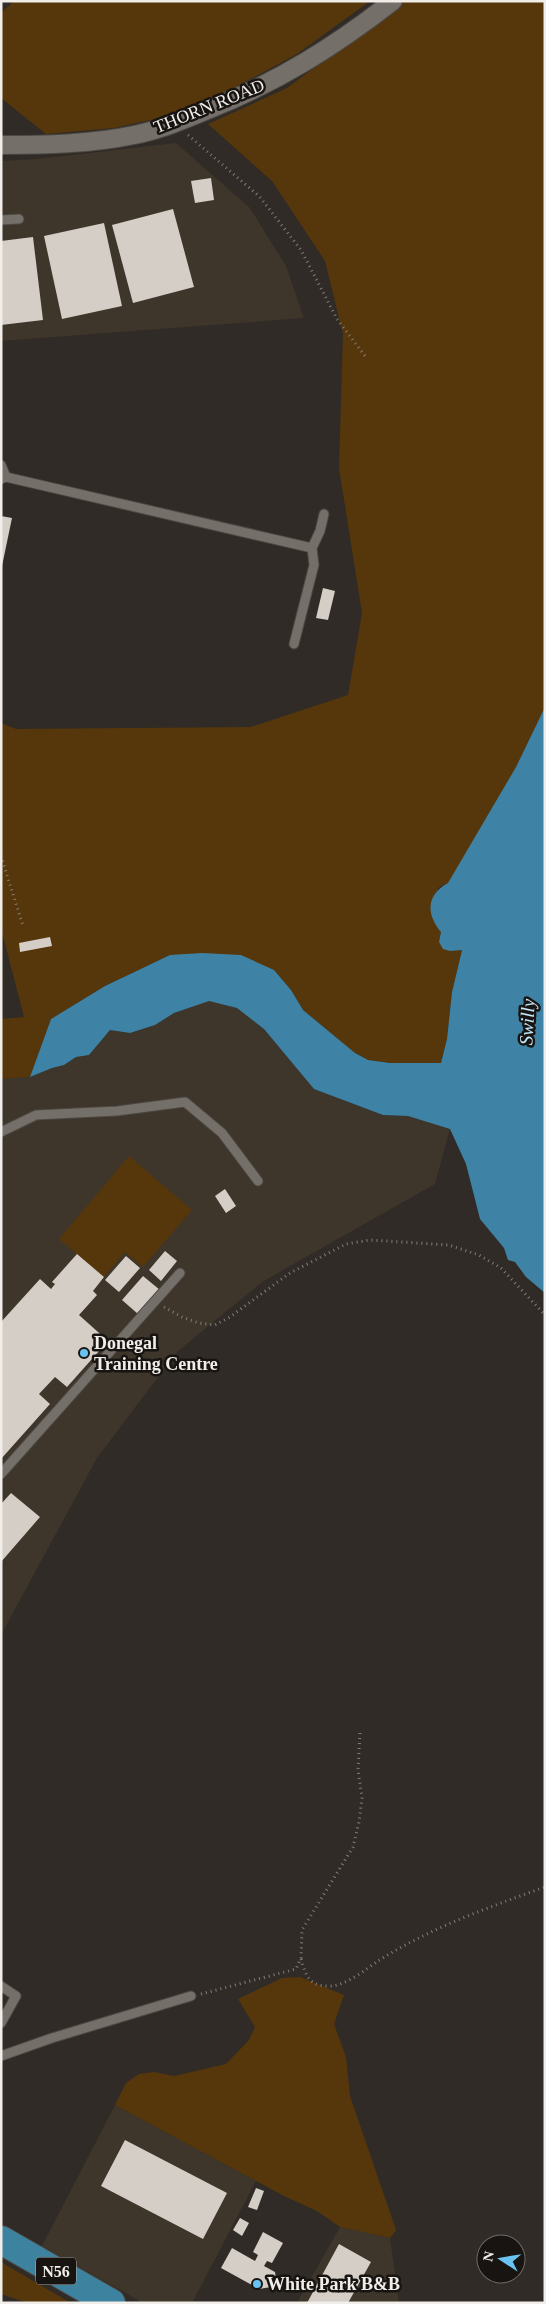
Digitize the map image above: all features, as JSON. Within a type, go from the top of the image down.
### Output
[{"type":"main road","name":"N56","points":[[1,2240],[111,2303]]},
{"type":"street","name":"THORN ROAD","points":[[1,145],[90,141],[135,135],[175,123],[250,93],[312,60],[393,1]]},
{"type":"lane","points":[[1,220],[19,219]]},
{"type":"lane","points":[[1,465],[4,478],[312,548]]},
{"type":"lane","points":[[294,644],[314,564],[312,548],[320,531],[324,514]]},
{"type":"lane","points":[[1,1132],[36,1115],[117,1111],[185,1102],[222,1133],[258,1181]]},
{"type":"lane","points":[[1,1474],[180,1273]]},
{"type":"lane","points":[[1,1986],[16,1996],[1,2023]]},
{"type":"lane","points":[[1,2056],[191,1996]]},
{"type":"path","points":[[175,123],[259,196],[301,250],[337,319],[365,356]]},
{"type":"path","points":[[1,856],[23,926]]},
{"type":"path","points":[[154,1302],[182,1317],[199,1323],[215,1325],[230,1317],[290,1273],[346,1244],[370,1240],[449,1245],[479,1255],[501,1268],[545,1315]]},
{"type":"path","points":[[360,1732],[358,1770],[362,1798],[355,1838],[353,1847],[302,1930],[301,1958],[306,1977],[316,1984],[333,1986],[351,1978],[405,1944],[432,1930],[545,1886]]},
{"type":"path","points":[[191,1996],[296,1968],[301,1958]]},
{"type":"shaded area","points":[[14,1],[370,1],[297,54],[219,96],[168,116],[114,128],[46,134],[1,98],[1,13]]},
{"type":"shaded area","points":[[404,1],[545,1],[545,707],[516,767],[486,821],[448,883],[438,888],[441,932],[439,942],[450,951],[462,949],[452,992],[447,1039],[441,1063],[390,1063],[368,1060],[355,1053],[303,1010],[291,990],[274,970],[170,955],[105,986],[51,1019],[30,1077],[1,1079],[1,1019],[24,1017],[1,928],[1,723],[16,729],[251,727],[348,695],[362,613],[339,468],[343,334],[325,261],[272,181],[208,124],[287,88]]},
{"type":"shaded area","points":[[176,143],[250,208],[286,266],[304,318],[1,341],[1,161],[37,159]]},
{"type":"shaded area","points":[[209,1000],[237,1008],[264,1029],[314,1089],[383,1115],[408,1116],[450,1129],[435,1184],[262,1282],[177,1352],[97,1458],[1,1635],[1,1079],[30,1077],[64,1065],[76,1057],[89,1055],[110,1030],[130,1033],[155,1025],[174,1013]]},
{"type":"shaded area","points":[[129,1156],[192,1210],[143,1267],[125,1252],[104,1277],[59,1239]]},
{"type":"shaded area","points":[[300,1977],[344,1995],[334,2024],[346,2057],[350,2096],[396,2230],[390,2238],[340,2227],[317,2211],[284,2196],[115,2105],[126,2083],[139,2074],[154,2072],[174,2076],[226,2064],[249,2040],[255,2027],[238,1999],[282,1978]]},
{"type":"shaded area","points":[[115,2105],[256,2181],[192,2303],[143,2303],[42,2246]]},
{"type":"shaded area","points":[[340,2227],[390,2238],[399,2303],[297,2303]]},
{"type":"shaded area","points":[[1,2262],[71,2303],[28,2303],[1,2294]]},
{"type":"water","name":"Swilly","points":[[545,707],[545,1293],[526,1277],[515,1262],[508,1260],[504,1248],[480,1219],[466,1164],[450,1129],[408,1116],[383,1115],[314,1089],[264,1029],[237,1008],[209,1001],[174,1013],[155,1025],[130,1033],[110,1030],[89,1055],[76,1057],[64,1065],[30,1077],[51,1019],[105,986],[170,955],[202,953],[241,955],[274,970],[291,990],[303,1010],[355,1053],[368,1060],[390,1063],[441,1063],[447,1039],[452,992],[462,950],[450,951],[443,949],[439,942],[441,932],[431,912],[432,899],[448,883],[516,767]]},
{"type":"building","points":[[211,178],[214,200],[195,203],[191,181]]},
{"type":"building","points":[[173,209],[194,287],[133,303],[112,225]]},
{"type":"building","points":[[104,223],[122,306],[62,319],[44,236]]},
{"type":"building","points":[[33,237],[43,320],[1,325],[1,241]]},
{"type":"building","points":[[1,516],[12,518],[2,566],[1,566]]},
{"type":"building","points":[[323,588],[335,591],[328,620],[316,618]]},
{"type":"building","points":[[50,937],[52,946],[20,952],[19,943]]},
{"type":"building","points":[[225,1189],[236,1206],[226,1213],[215,1196]]},
{"type":"building","points":[[165,1251],[177,1261],[161,1281],[149,1270]]},
{"type":"building","points":[[77,1254],[104,1277],[93,1291],[97,1295],[79,1315],[108,1341],[67,1387],[55,1377],[39,1394],[50,1404],[1,1459],[1,1322],[40,1279],[51,1289],[55,1284],[52,1282]]},
{"type":"building","points":[[126,1256],[140,1268],[119,1292],[105,1280]]},
{"type":"building","points":[[143,1276],[160,1290],[138,1314],[122,1300]]},
{"type":"building","points":[[11,1493],[40,1517],[1,1562],[1,1504]]},
{"type":"building","points":[[125,2140],[227,2193],[203,2239],[101,2186]]},
{"type":"building","points":[[256,2188],[264,2191],[257,2210],[248,2207]]},
{"type":"building","points":[[240,2218],[249,2223],[242,2236],[233,2230]]},
{"type":"building","points":[[263,2232],[283,2243],[272,2263],[267,2261],[264,2266],[275,2272],[276,2279],[271,2287],[259,2289],[221,2268],[232,2248],[255,2261],[258,2255],[253,2252]]},
{"type":"building","points":[[339,2244],[371,2262],[348,2303],[307,2303]]},
{"type":"place","name":"Donegal Training Centre","points":[[84,1353]]},
{"type":"place","name":"White Park B&B","points":[[257,2284]]}]
